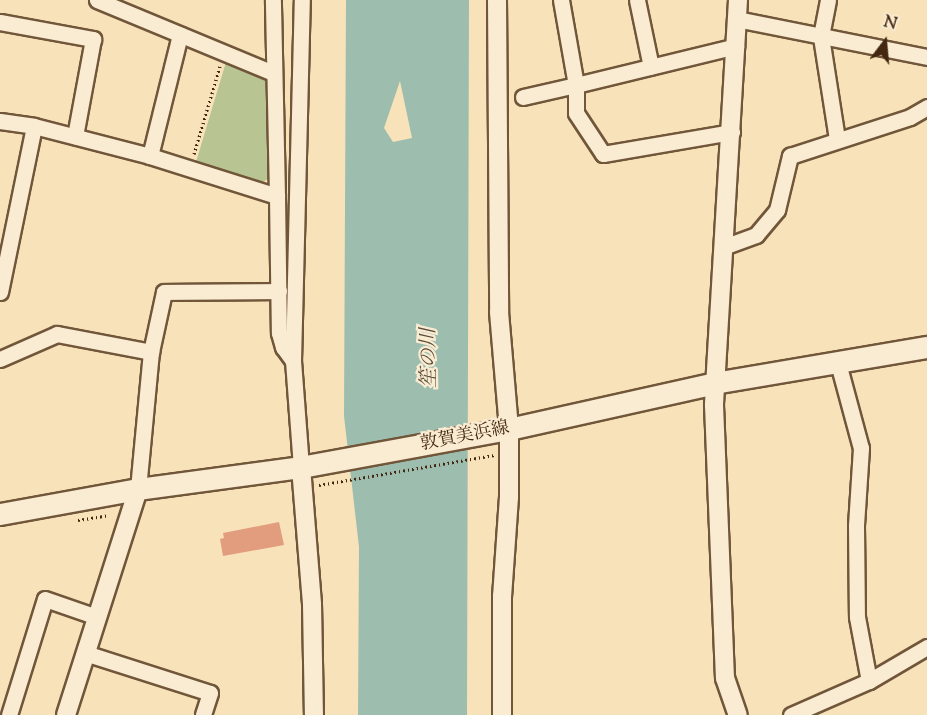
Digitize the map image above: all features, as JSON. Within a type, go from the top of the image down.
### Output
[{"type":"main road","name":"敦賀美浜線","points":[[0,514],[138,489],[305,466],[509,429],[714,382],[838,363],[927,346]]},
{"type":"street","points":[[97,0],[273,73]]},
{"type":"street","points":[[273,0],[279,333],[283,347],[293,361]]},
{"type":"street","points":[[302,0],[293,361],[305,466],[312,604],[314,715]]},
{"type":"street","points":[[497,0],[499,312],[509,429],[509,497],[502,596],[502,715]]},
{"type":"street","points":[[561,0],[576,85],[576,113],[603,154],[732,132]]},
{"type":"street","points":[[637,0],[651,67]]},
{"type":"street","points":[[738,0],[726,246],[714,382],[725,678],[738,715]]},
{"type":"street","points":[[828,0],[821,37],[837,139]]},
{"type":"street","points":[[737,19],[927,57]]},
{"type":"street","points":[[0,22],[93,39],[75,136]]},
{"type":"street","points":[[150,156],[180,35]]},
{"type":"street","points":[[523,96],[736,46]]},
{"type":"street","points":[[726,246],[756,235],[777,210],[790,156],[910,117],[927,107]]},
{"type":"street","points":[[0,121],[34,126],[150,156],[277,196]]},
{"type":"street","points":[[0,292],[34,126]]},
{"type":"street","points":[[66,715],[138,489],[151,352],[164,292],[279,291]]},
{"type":"street","points":[[0,358],[57,334],[151,352]]},
{"type":"street","points":[[838,363],[861,448],[856,526],[857,617],[869,681]]},
{"type":"street","points":[[9,715],[45,598],[97,617]]},
{"type":"street","points":[[791,715],[869,681],[927,647]]},
{"type":"street","points":[[85,653],[210,693],[203,715]]},
{"type":"path","points":[[190,168],[224,53]]},
{"type":"path","points":[[319,485],[495,455]]},
{"type":"green space","points":[[226,62],[268,79],[271,177],[263,182],[196,162]]},
{"type":"water","name":"笙の川","points":[[346,0],[469,0],[467,715],[358,715],[359,547],[344,416]],"holes":[[[400,81],[412,138],[393,142],[384,128]]]},
{"type":"building","points":[[279,522],[284,545],[223,556],[220,539],[224,538],[223,533]]}]
